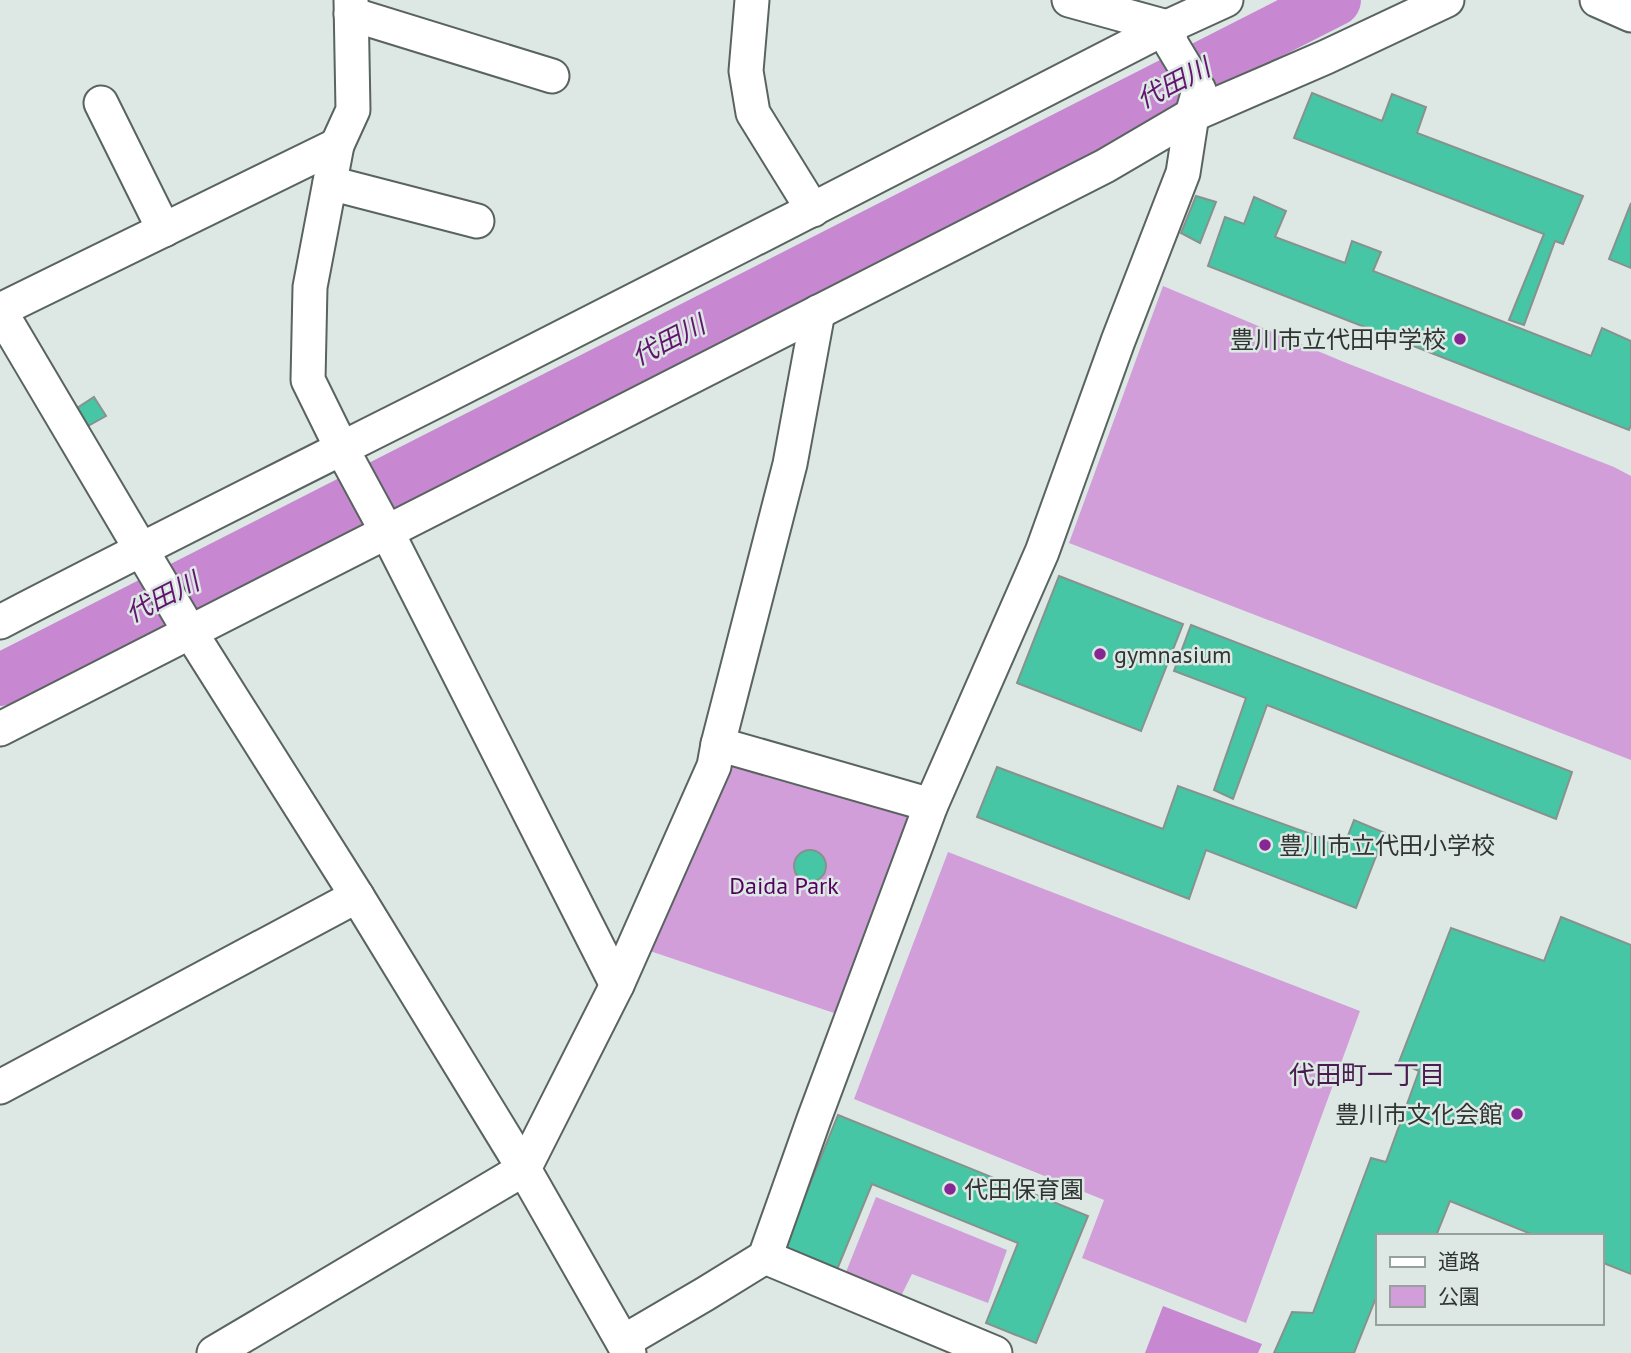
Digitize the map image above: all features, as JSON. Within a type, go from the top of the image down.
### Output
[{"type":"street","points":[[752,0],[746,71],[753,113],[813,210]]},
{"type":"street","points":[[337,145],[0,311],[188,627],[524,1169],[626,1347],[765,1257],[931,805],[1042,552],[1118,341],[1183,173],[1195,103],[1170,36],[1069,0]]},
{"type":"street","points":[[0,622],[148,558],[813,210],[1170,36],[1226,0]]},
{"type":"street","points":[[0,729],[383,523],[818,312],[1105,166],[1195,103],[1326,57],[1447,0]]},
{"type":"street","points":[[1597,0],[1631,15]]},
{"type":"street","points":[[552,76],[351,7],[354,110],[337,145],[310,287],[307,380],[383,523],[617,985]]},
{"type":"street","points":[[101,103],[164,230]]},
{"type":"street","points":[[330,183],[477,221]]},
{"type":"street","points":[[214,1353],[524,1169],[617,985],[714,766],[790,464],[818,312]]},
{"type":"street","points":[[718,744],[931,805]]},
{"type":"street","points":[[0,1087],[357,896]]},
{"type":"street","points":[[765,1257],[995,1353]]},
{"type":"green space","points":[[1163,286],[1344,362],[1631,476],[1631,760],[1069,543]]},
{"type":"green space","name":"Daida Park","points":[[738,761],[906,809],[914,824],[837,1014],[650,951],[727,769]]},
{"type":"green space","points":[[948,852],[1360,1011],[1246,1323],[1082,1258],[1104,1200],[854,1099]]},
{"type":"green space","points":[[876,1197],[1007,1250],[988,1303],[912,1274],[901,1296],[846,1272]]},
{"type":"shaded area","points":[[1163,1306],[1262,1344],[1258,1353],[1145,1353]]},
{"type":"building","points":[[1312,93],[1382,121],[1392,94],[1426,107],[1417,133],[1583,196],[1563,244],[1555,241],[1524,325],[1509,320],[1544,234],[1294,138]]},
{"type":"building","points":[[1196,196],[1216,202],[1200,243],[1181,233]]},
{"type":"building","points":[[1254,197],[1286,211],[1275,237],[1345,263],[1352,241],[1381,252],[1373,271],[1591,356],[1602,328],[1631,341],[1629,430],[1208,266],[1225,217],[1244,224]]},
{"type":"building","points":[[1631,203],[1631,268],[1609,259]]},
{"type":"building","points":[[94,397],[106,416],[88,426],[77,408]]},
{"type":"building","name":"gymnasium","points":[[1059,576],[1183,624],[1141,731],[1017,683]]},
{"type":"building","points":[[1191,625],[1572,772],[1556,819],[1267,705],[1233,799],[1214,790],[1246,698],[1174,671]]},
{"type":"building","points":[[997,767],[1163,829],[1178,786],[1344,846],[1354,820],[1385,833],[1356,908],[1206,850],[1189,899],[977,817]]},
{"type":"building","points":[[810,850],[821,855],[826,866],[821,877],[810,882],[799,877],[794,866],[799,855]]},
{"type":"building","name":"豊川市文化会館","points":[[1561,917],[1631,945],[1631,1274],[1603,1263],[1603,1234],[1531,1234],[1450,1201],[1437,1234],[1376,1234],[1376,1298],[1354,1353],[1274,1353],[1292,1312],[1313,1313],[1371,1158],[1386,1162],[1419,1071],[1399,1062],[1451,928],[1544,961]]},
{"type":"building","points":[[838,1115],[1088,1216],[1036,1343],[986,1323],[1018,1243],[872,1184],[836,1272],[783,1250]]},
{"type":"waterway","name":"代田川","points":[[0,680],[1335,0]]},
{"type":"place","name":"豊川市立代田中学校","points":[[1460,339]]},
{"type":"place","name":"gymnasium","points":[[1100,654]]},
{"type":"place","name":"豊川市立代田小学校","points":[[1265,845]]},
{"type":"place","name":"豊川市文化会館","points":[[1517,1114]]},
{"type":"place","name":"代田保育園","points":[[950,1189]]},
{"type":"district","name":"代田町一丁目","points":[[1367,1074]]}]
